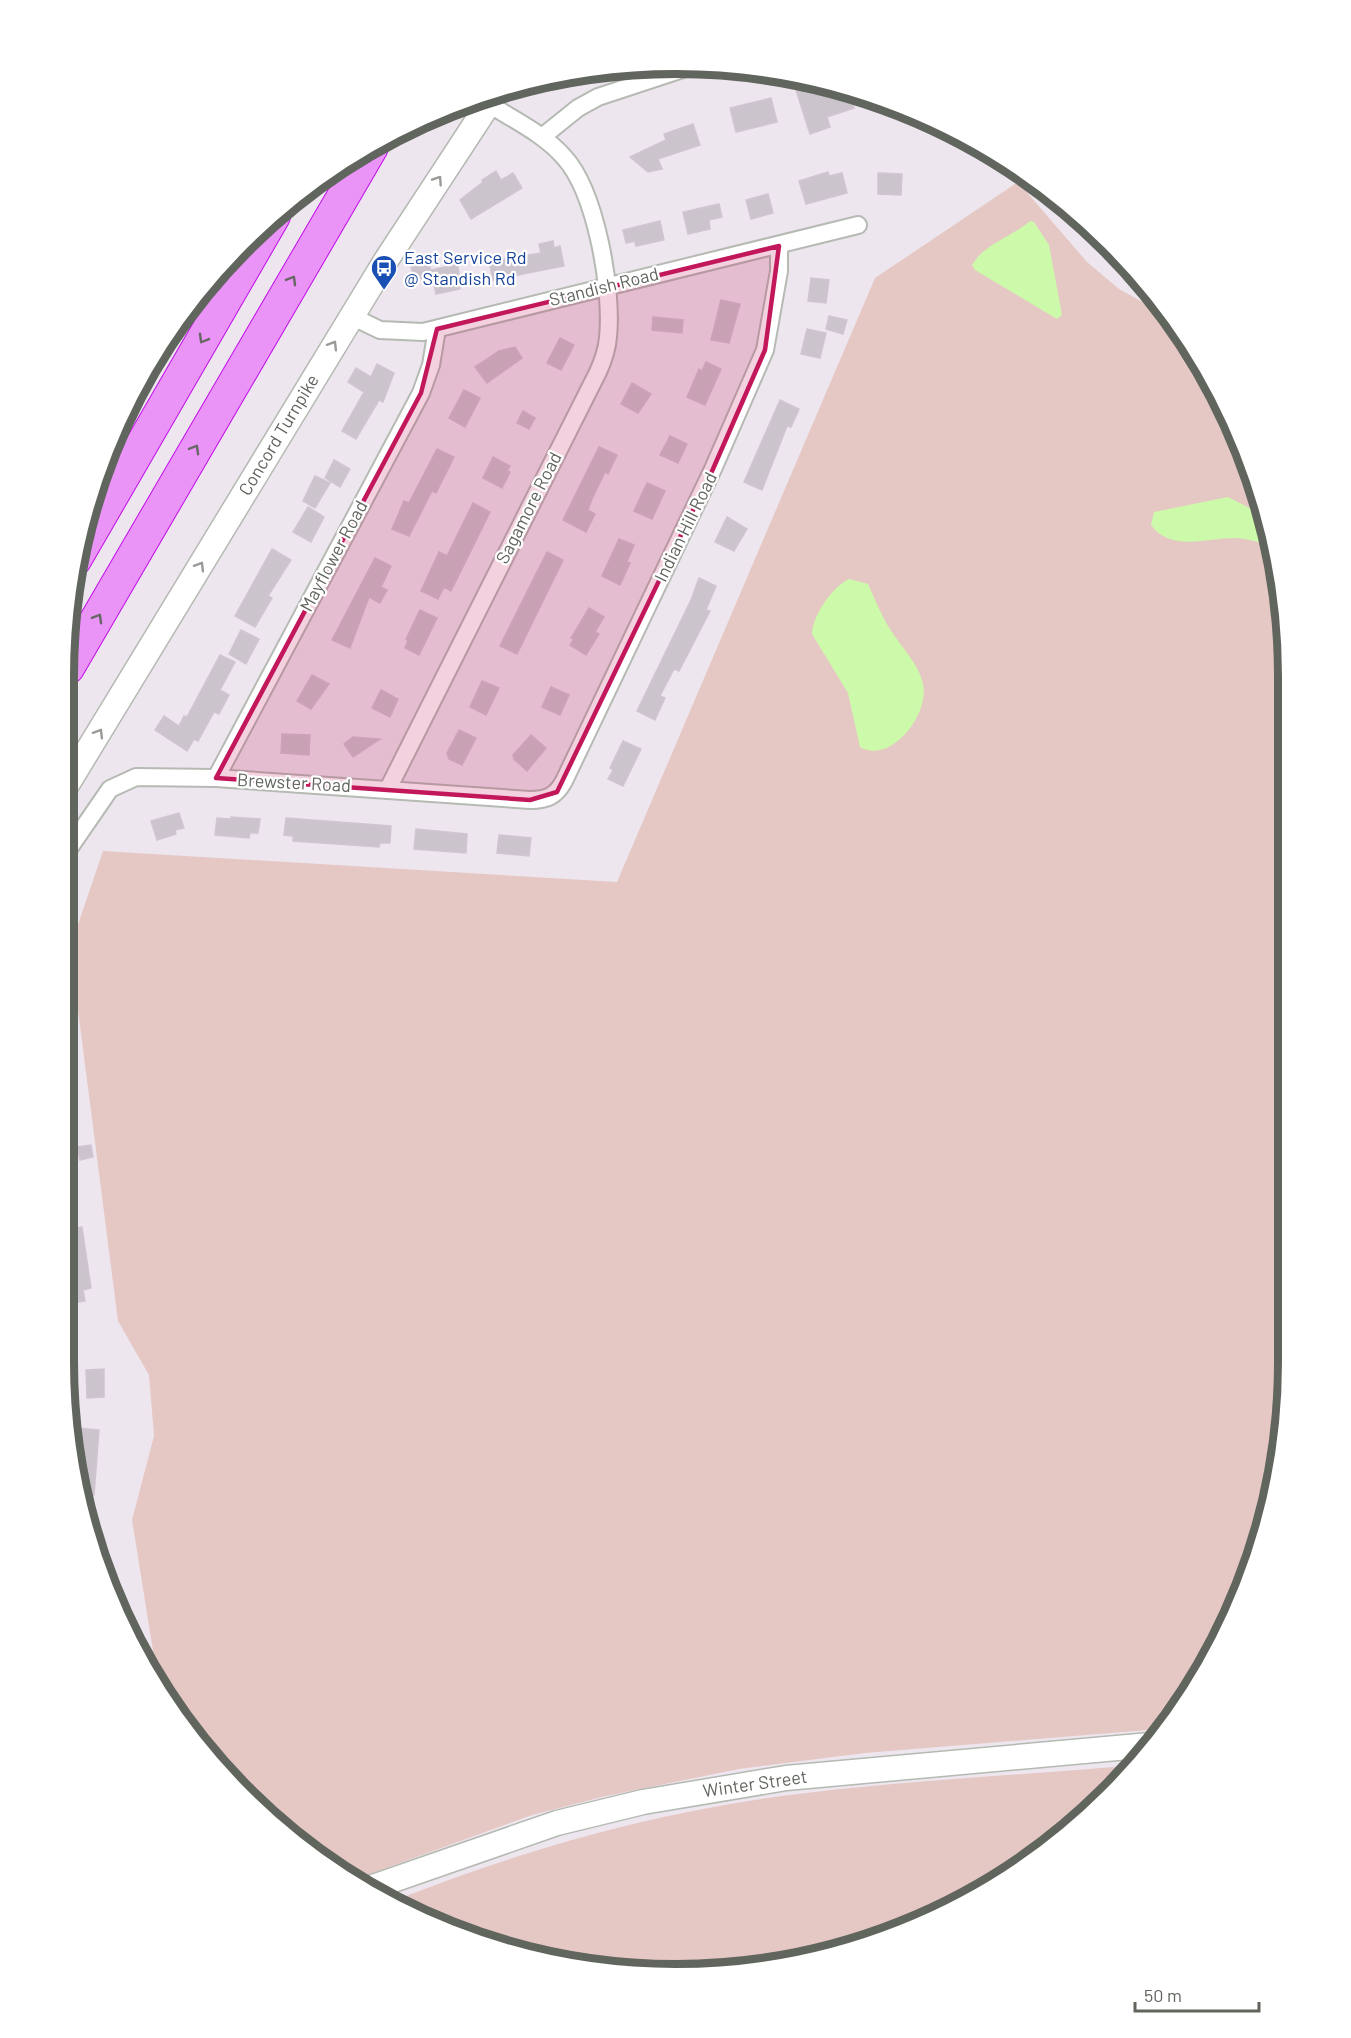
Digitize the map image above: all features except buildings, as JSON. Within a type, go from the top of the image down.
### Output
[{"type":"highway","points":[[74,657],[364,161]]},
{"type":"highway","points":[[91,532],[259,241]]},
{"type":"main road","name":"Concord Turnpike","points":[[74,773],[351,316],[485,104]]},
{"type":"main road","name":"Winter Street","points":[[377,1885],[557,1823],[643,1802],[786,1778],[1139,1746]]},
{"type":"street","points":[[542,137],[578,108],[598,97],[667,74]]},
{"type":"street","name":"Sagamore Road","points":[[388,789],[598,372],[608,339],[607,286],[593,214],[583,186],[571,164],[542,137],[494,102]]},
{"type":"street","name":"Standish Road","points":[[351,316],[389,332],[415,333],[858,225]]},
{"type":"street","name":"Indian Hill Road","points":[[554,795],[564,781],[694,512],[765,350],[779,271],[779,246]]},
{"type":"street","name":"Mayflower Road","points":[[216,778],[421,393],[433,358],[437,329]]},
{"type":"street","name":"Brewster Road","points":[[74,840],[105,794],[122,782],[153,776],[216,778],[530,800],[543,800],[554,795]]},
{"type":"highlighted area","points":[[779,246],[765,350],[713,469],[557,792],[530,800],[216,778],[421,393],[437,329]]},
{"type":"shaded area","points":[[1018,182],[1087,262],[1119,289],[1153,309],[1197,374],[1232,445],[1246,482],[1266,558],[1276,636],[1278,676],[1278,1363],[1272,1441],[1266,1480],[1246,1556],[1232,1593],[1197,1664],[1152,1730],[865,1753],[739,1769],[606,1796],[532,1815],[362,1877],[309,1840],[250,1788],[198,1729],[156,1666],[132,1520],[154,1436],[149,1375],[118,1321],[74,979],[74,936],[103,851],[617,882],[875,278]]},
{"type":"shaded area","points":[[1030,221],[1034,222],[1049,245],[1062,315],[1057,319],[975,270],[972,265],[991,246]]},
{"type":"shaded area","points":[[1228,497],[1254,510],[1263,543],[1235,538],[1190,542],[1168,538],[1151,525],[1154,512]]},
{"type":"shaded area","points":[[849,579],[868,584],[887,624],[914,663],[923,684],[924,696],[914,722],[906,734],[884,749],[872,751],[860,747],[848,693],[812,634],[816,619],[825,602],[836,588]]},
{"type":"shaded area","points":[[1121,1766],[1072,1815],[1042,1840],[976,1884],[906,1919],[869,1933],[793,1953],[715,1963],[636,1963],[597,1959],[558,1953],[482,1933],[445,1919],[401,1898],[528,1853],[667,1816],[761,1799],[949,1779]]},
{"type":"place","name":"East Service Rd @ Standish Rd","points":[[384,291]]}]
